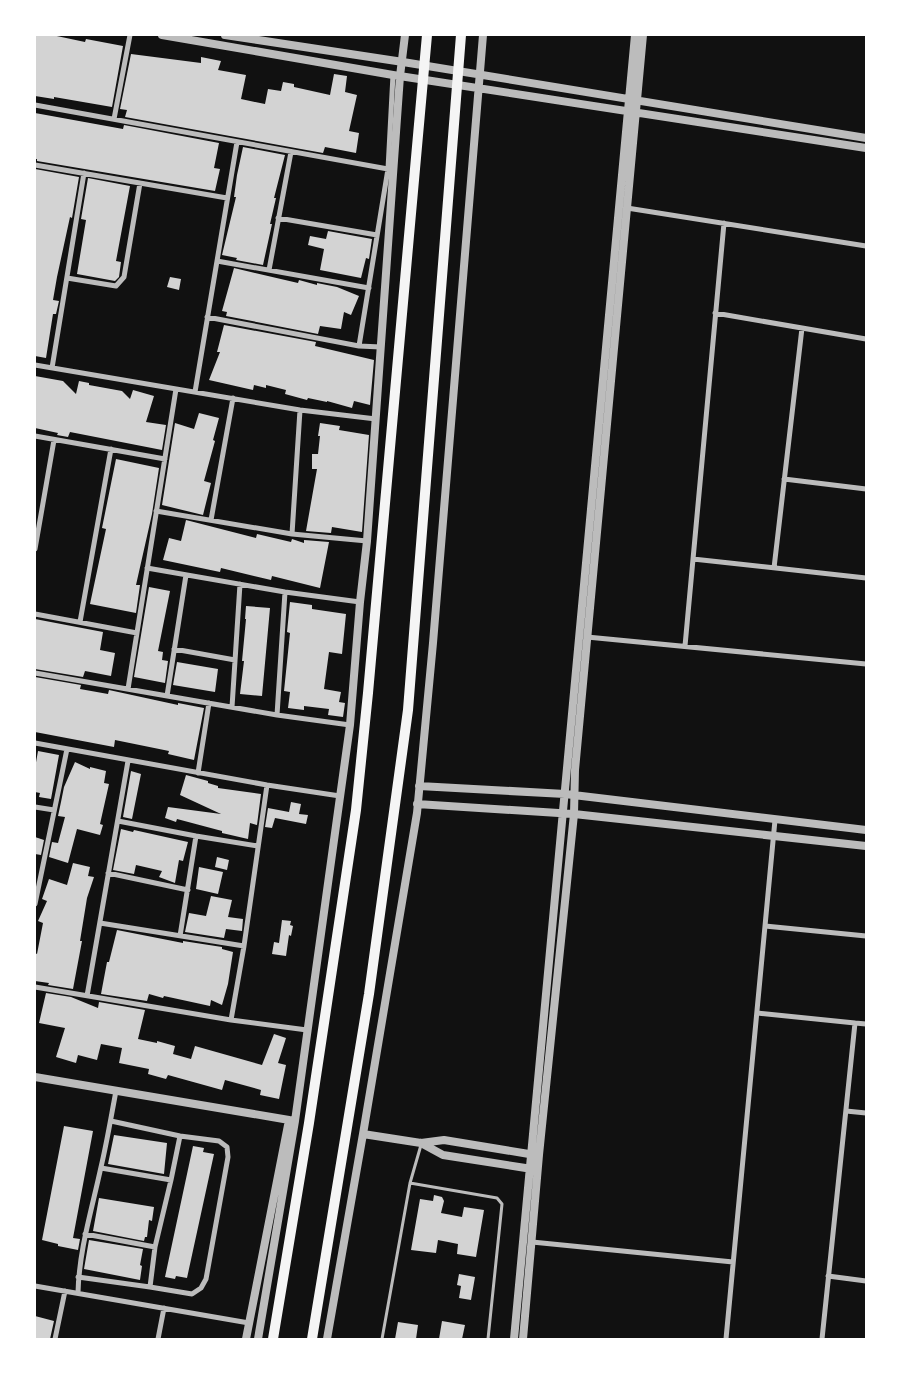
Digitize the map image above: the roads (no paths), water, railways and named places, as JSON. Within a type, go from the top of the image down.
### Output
[{"type":"highway","points":[[273,1339],[309,1123],[356,810],[410,244],[427,35]]},
{"type":"highway","points":[[312,1339],[369,994],[408,710],[461,35]]},
{"type":"street","points":[[114,119],[130,35]]},
{"type":"street","points":[[162,35],[396,75],[866,148]]},
{"type":"street","points":[[225,35],[866,138]]},
{"type":"street","points":[[359,346],[388,170],[396,75],[402,62],[405,35]]},
{"type":"street","points":[[327,1339],[364,1134],[417,804],[433,642],[483,35]]},
{"type":"street","points":[[523,1339],[532,1242],[534,1170],[531,1154],[632,112],[635,35]]},
{"type":"street","points":[[633,100],[643,35]]},
{"type":"street","points":[[258,1339],[307,1030],[350,725],[376,419],[396,75]]},
{"type":"street","points":[[35,104],[388,170]]},
{"type":"street","points":[[514,1339],[534,1170],[539,1155],[574,814],[574,770],[627,208],[632,112]]},
{"type":"street","points":[[195,392],[237,142]]},
{"type":"street","points":[[269,270],[291,152]]},
{"type":"street","points":[[35,165],[227,198]]},
{"type":"street","points":[[52,368],[84,173]]},
{"type":"street","points":[[67,278],[116,286],[120,284],[124,277],[140,183]]},
{"type":"street","points":[[627,208],[866,246]]},
{"type":"street","points":[[278,218],[377,235]]},
{"type":"street","points":[[684,646],[724,223]]},
{"type":"street","points":[[217,261],[369,288]]},
{"type":"street","points":[[715,313],[866,339]]},
{"type":"street","points":[[207,317],[359,346],[381,347]]},
{"type":"street","points":[[774,568],[802,328]]},
{"type":"street","points":[[35,365],[300,410],[376,419]]},
{"type":"street","points":[[128,689],[176,389]]},
{"type":"street","points":[[211,520],[234,398]]},
{"type":"street","points":[[292,534],[300,410]]},
{"type":"street","points":[[35,436],[165,458]]},
{"type":"street","points":[[35,549],[54,440]]},
{"type":"street","points":[[80,622],[111,449]]},
{"type":"street","points":[[784,479],[866,489]]},
{"type":"street","points":[[156,511],[292,534],[367,541]]},
{"type":"street","points":[[692,560],[866,578]]},
{"type":"street","points":[[147,568],[285,592],[360,602]]},
{"type":"street","points":[[167,696],[186,575]]},
{"type":"street","points":[[232,707],[240,584]]},
{"type":"street","points":[[276,715],[285,592]]},
{"type":"street","points":[[35,614],[137,633]]},
{"type":"street","points":[[587,637],[866,664]]},
{"type":"street","points":[[174,648],[235,660]]},
{"type":"street","points":[[35,673],[276,715],[350,725]]},
{"type":"street","points":[[198,773],[208,703]]},
{"type":"street","points":[[35,743],[128,761],[340,796]]},
{"type":"street","points":[[35,904],[66,748]]},
{"type":"street","points":[[87,996],[128,761]]},
{"type":"street","points":[[232,1020],[267,785]]},
{"type":"street","points":[[419,786],[565,794],[866,830]]},
{"type":"street","points":[[417,804],[574,814],[866,846]]},
{"type":"street","points":[[35,807],[54,810]]},
{"type":"street","points":[[726,1339],[775,820]]},
{"type":"street","points":[[118,821],[258,846]]},
{"type":"street","points":[[180,936],[196,836]]},
{"type":"street","points":[[35,865],[43,866]]},
{"type":"street","points":[[108,874],[188,890]]},
{"type":"street","points":[[100,922],[244,946]]},
{"type":"street","points":[[765,926],[866,936]]},
{"type":"street","points":[[35,987],[232,1020],[307,1030]]},
{"type":"street","points":[[757,1013],[866,1024]]},
{"type":"street","points":[[822,1339],[855,1023]]},
{"type":"street","points":[[35,1077],[292,1120]]},
{"type":"street","points":[[78,1293],[78,1278],[85,1234],[101,1168],[116,1091]]},
{"type":"street","points":[[846,1111],[866,1113]]},
{"type":"street","points":[[246,1339],[292,1120]]},
{"type":"street","points":[[78,1278],[192,1294],[201,1288],[206,1279],[228,1157],[227,1147],[219,1141],[180,1136],[111,1121]]},
{"type":"street","points":[[364,1134],[421,1143],[444,1140],[539,1155]]},
{"type":"street","points":[[150,1287],[155,1247],[180,1136]]},
{"type":"street","points":[[421,1143],[443,1155],[534,1170]]},
{"type":"street","points":[[101,1168],[170,1180]]},
{"type":"street","points":[[85,1234],[155,1247]]},
{"type":"street","points":[[532,1242],[733,1262]]},
{"type":"street","points":[[828,1276],[866,1281]]},
{"type":"street","points":[[35,1286],[249,1323]]},
{"type":"street","points":[[55,1339],[65,1291]]},
{"type":"street","points":[[158,1339],[164,1308]]},
{"type":"lane","points":[[382,1339],[410,1183],[421,1143]]},
{"type":"lane","points":[[410,1183],[497,1198],[502,1204],[488,1339]]}]
